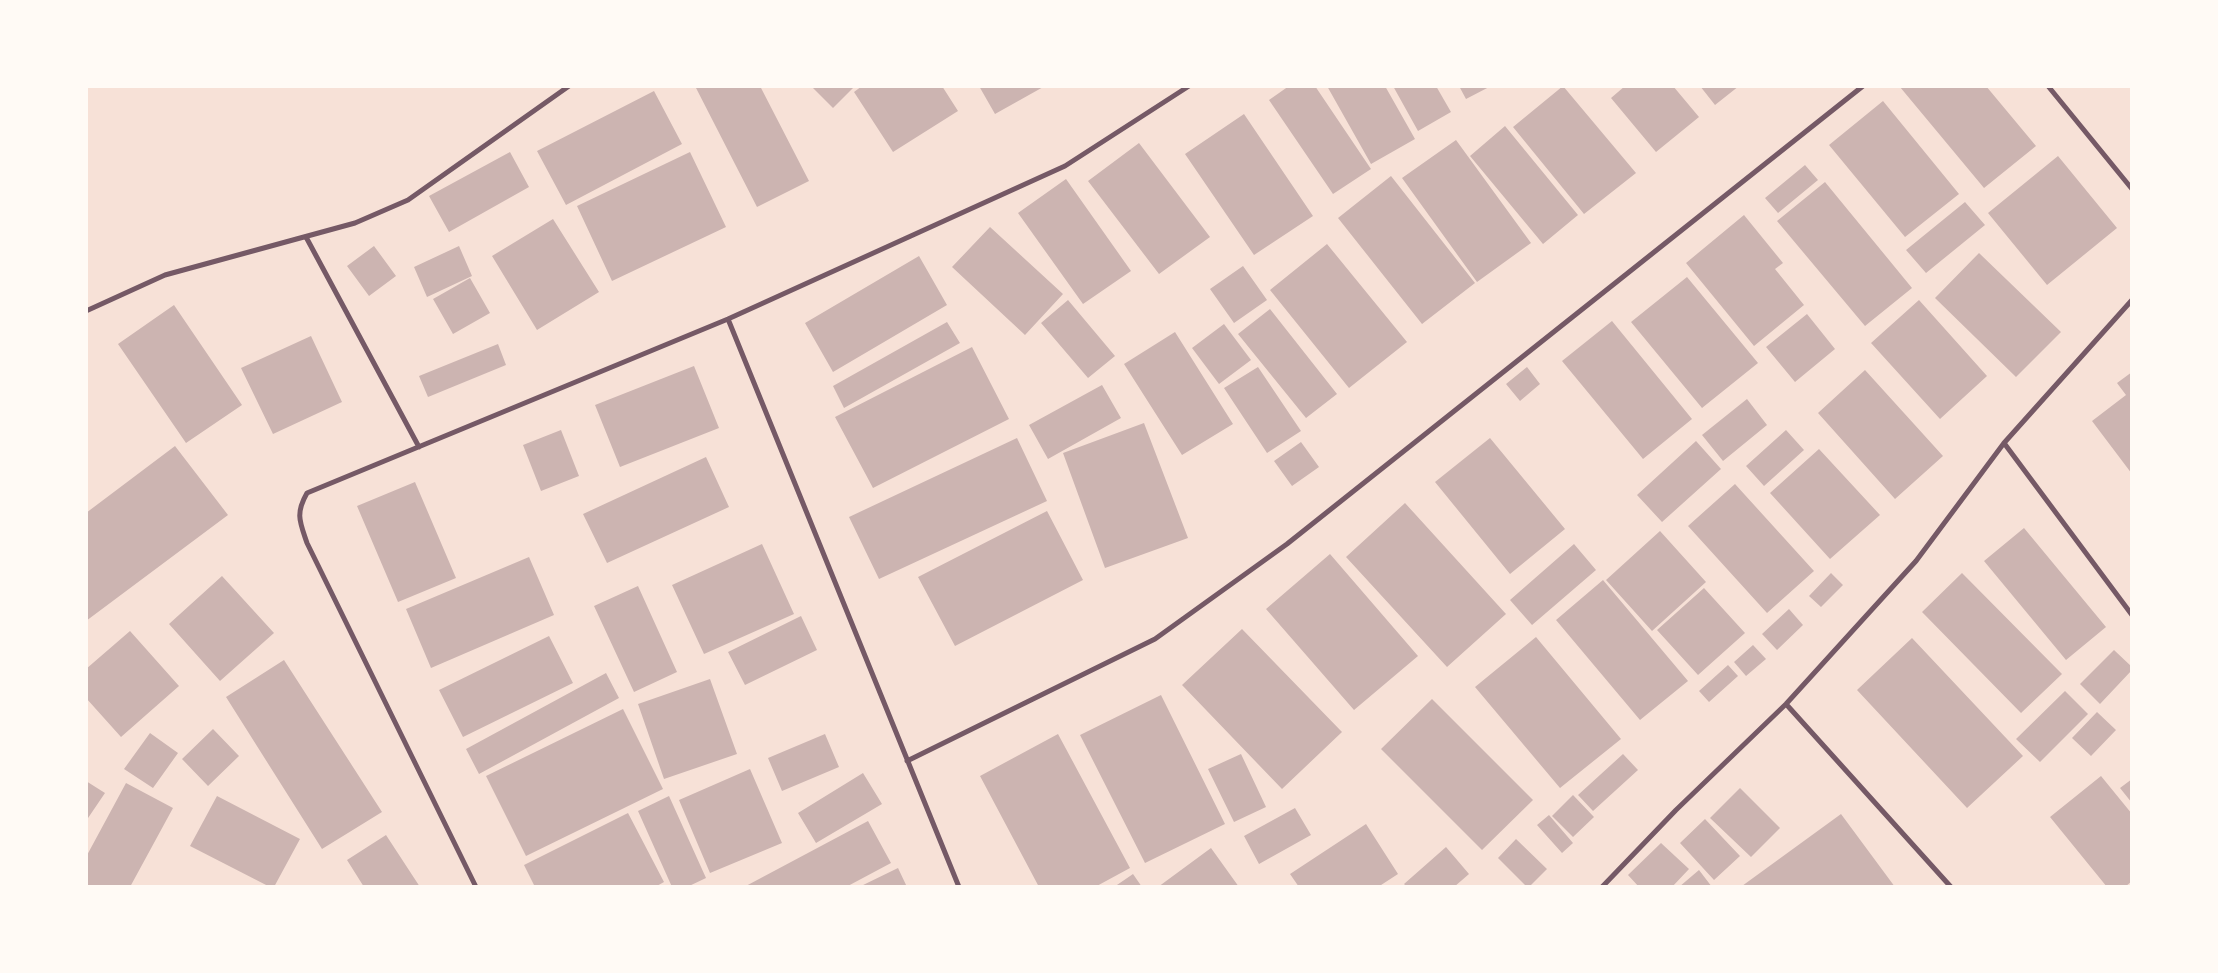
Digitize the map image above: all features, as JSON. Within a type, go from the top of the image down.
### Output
[{"type":"street","points":[[86,311],[165,276],[355,223],[408,200],[568,86]]},
{"type":"street","points":[[476,887],[311,552],[299,518],[301,504],[308,493],[728,319],[1065,166],[1189,86]]},
{"type":"street","points":[[907,761],[1156,639],[1287,544],[1863,86]]},
{"type":"street","points":[[2048,86],[2132,189]]},
{"type":"street","points":[[306,237],[419,447]]},
{"type":"street","points":[[1602,887],[1676,810],[1786,704],[1916,561],[2004,443],[2132,300]]},
{"type":"street","points":[[728,319],[959,887]]},
{"type":"street","points":[[2004,443],[2132,615]]},
{"type":"street","points":[[1786,704],[1951,887]]},
{"type":"building","points":[[695,86],[760,86],[809,181],[757,207]]},
{"type":"building","points":[[811,86],[855,86],[833,108]]},
{"type":"building","points":[[862,86],[942,86],[958,111],[893,152],[854,92]]},
{"type":"building","points":[[979,86],[1045,86],[995,114]]},
{"type":"building","points":[[1289,86],[1315,86],[1371,169],[1333,194],[1269,100]]},
{"type":"building","points":[[1327,86],[1385,86],[1415,139],[1371,164]]},
{"type":"building","points":[[1393,86],[1436,86],[1451,112],[1418,131]]},
{"type":"building","points":[[1459,86],[1491,86],[1466,99]]},
{"type":"building","points":[[1563,86],[1636,173],[1584,214],[1513,127]]},
{"type":"building","points":[[1625,86],[1673,86],[1699,117],[1656,152],[1611,98]]},
{"type":"building","points":[[1700,86],[1739,86],[1715,105]]},
{"type":"building","points":[[1901,86],[1986,86],[2036,146],[1984,188]]},
{"type":"building","points":[[654,91],[682,144],[566,205],[537,151]]},
{"type":"building","points":[[1883,101],[1959,194],[1905,237],[1829,145]]},
{"type":"building","points":[[1244,114],[1313,216],[1254,255],[1185,154]]},
{"type":"building","points":[[1505,126],[1578,215],[1543,244],[1470,156]]},
{"type":"building","points":[[1456,140],[1531,243],[1477,282],[1402,178]]},
{"type":"building","points":[[1139,143],[1210,237],[1159,274],[1088,181]]},
{"type":"building","points":[[510,152],[529,187],[449,232],[429,196]]},
{"type":"building","points":[[690,152],[726,227],[612,281],[577,206]]},
{"type":"building","points":[[2058,156],[2117,228],[2047,285],[1988,213]]},
{"type":"building","points":[[1805,165],[1818,180],[1778,213],[1765,198]]},
{"type":"building","points":[[1391,176],[1475,283],[1422,324],[1338,218]]},
{"type":"building","points":[[1066,179],[1131,271],[1083,304],[1018,213]]},
{"type":"building","points":[[1825,182],[1912,288],[1865,326],[1777,221]]},
{"type":"building","points":[[1965,202],[1985,225],[1926,273],[1906,250]]},
{"type":"building","points":[[1744,215],[1783,263],[1775,269],[1804,305],[1754,346],[1686,263]]},
{"type":"building","points":[[553,219],[599,292],[537,330],[492,256]]},
{"type":"building","points":[[990,227],[1063,294],[1025,335],[952,267]]},
{"type":"building","points":[[1327,244],[1407,342],[1349,388],[1270,290]]},
{"type":"building","points":[[374,246],[396,276],[369,296],[347,266]]},
{"type":"building","points":[[459,246],[472,276],[427,297],[414,267]]},
{"type":"building","points":[[1979,253],[2061,332],[2016,377],[1935,298]]},
{"type":"building","points":[[919,256],[947,305],[833,372],[805,323]]},
{"type":"building","points":[[1243,266],[1267,300],[1234,323],[1210,289]]},
{"type":"building","points":[[1687,277],[1758,363],[1702,408],[1631,322]]},
{"type":"building","points":[[470,278],[490,313],[453,334],[433,299]]},
{"type":"building","points":[[1068,300],[1115,356],[1088,378],[1041,323]]},
{"type":"building","points":[[1919,300],[1987,376],[1940,419],[1871,343]]},
{"type":"building","points":[[174,305],[242,405],[186,443],[118,344]]},
{"type":"building","points":[[1270,309],[1337,394],[1306,418],[1238,334]]},
{"type":"building","points":[[1807,314],[1835,349],[1795,382],[1766,347]]},
{"type":"building","points":[[1612,321],[1692,419],[1643,459],[1562,361]]},
{"type":"building","points":[[947,322],[960,343],[844,408],[833,386]]},
{"type":"building","points":[[1224,324],[1251,360],[1219,384],[1192,348]]},
{"type":"building","points":[[1175,332],[1233,424],[1182,455],[1124,364]]},
{"type":"building","points":[[311,336],[342,402],[273,434],[241,368]]},
{"type":"building","points":[[498,344],[506,365],[428,397],[419,376]]},
{"type":"building","points":[[972,347],[1009,419],[873,488],[835,417]]},
{"type":"building","points":[[694,366],[719,428],[620,467],[595,405]]},
{"type":"building","points":[[1258,367],[1301,431],[1267,453],[1224,388]]},
{"type":"building","points":[[1527,367],[1540,384],[1520,401],[1506,384]]},
{"type":"building","points":[[1865,370],[1943,456],[1895,499],[1818,413]]},
{"type":"building","points":[[2132,372],[2132,474],[2092,421],[2126,395],[2117,383]]},
{"type":"building","points":[[1102,385],[1121,418],[1048,459],[1029,425]]},
{"type":"building","points":[[1747,399],[1767,425],[1723,461],[1702,435]]},
{"type":"building","points":[[1144,423],[1188,538],[1105,568],[1063,453]]},
{"type":"building","points":[[561,430],[579,476],[541,491],[523,445]]},
{"type":"building","points":[[1786,430],[1804,450],[1764,486],[1746,466]]},
{"type":"building","points":[[1017,438],[1047,501],[879,579],[849,517]]},
{"type":"building","points":[[1490,438],[1565,529],[1510,574],[1435,482]]},
{"type":"building","points":[[1696,441],[1721,469],[1662,522],[1637,495]]},
{"type":"building","points":[[1301,442],[1319,467],[1292,486],[1274,461]]},
{"type":"building","points":[[175,446],[228,515],[86,621],[86,513]]},
{"type":"building","points":[[1819,449],[1880,515],[1830,559],[1770,493]]},
{"type":"building","points":[[706,457],[729,507],[607,563],[583,514]]},
{"type":"building","points":[[415,482],[456,578],[398,602],[357,506]]},
{"type":"building","points":[[1735,484],[1814,571],[1767,613],[1688,526]]},
{"type":"building","points":[[1405,503],[1506,614],[1447,667],[1346,557]]},
{"type":"building","points":[[1047,511],[1083,580],[955,646],[918,577]]},
{"type":"building","points":[[2024,528],[2106,627],[2066,660],[1984,561]]},
{"type":"building","points":[[1660,531],[1706,582],[1652,631],[1606,580]]},
{"type":"building","points":[[762,544],[794,614],[704,654],[672,585]]},
{"type":"building","points":[[1574,544],[1596,570],[1532,625],[1510,600]]},
{"type":"building","points":[[1330,554],[1418,656],[1354,710],[1266,609]]},
{"type":"building","points":[[529,557],[554,615],[431,668],[406,609]]},
{"type":"building","points":[[1831,573],[1843,585],[1821,607],[1809,596]]},
{"type":"building","points":[[1962,573],[2062,674],[2021,713],[1922,612]]},
{"type":"building","points":[[222,576],[274,633],[220,681],[169,624]]},
{"type":"building","points":[[1603,580],[1688,681],[1640,720],[1556,620]]},
{"type":"building","points":[[638,586],[677,672],[634,692],[594,606]]},
{"type":"building","points":[[1704,588],[1745,633],[1698,675],[1657,630]]},
{"type":"building","points":[[1789,609],[1803,625],[1777,650],[1762,634]]},
{"type":"building","points":[[801,616],[817,650],[745,685],[728,652]]},
{"type":"building","points":[[1242,629],[1342,732],[1282,789],[1182,685]]},
{"type":"building","points":[[130,631],[179,686],[121,737],[86,698],[86,669]]},
{"type":"building","points":[[549,636],[573,683],[463,737],[439,690]]},
{"type":"building","points":[[1536,637],[1621,739],[1560,788],[1475,687]]},
{"type":"building","points":[[1912,638],[2023,756],[1967,808],[1857,690]]},
{"type":"building","points":[[1753,645],[1766,659],[1746,676],[1734,662]]},
{"type":"building","points":[[2114,650],[2132,667],[2132,670],[2100,704],[2080,684]]},
{"type":"building","points":[[284,660],[382,812],[322,849],[226,697]]},
{"type":"building","points":[[1728,665],[1738,676],[1709,702],[1699,691]]},
{"type":"building","points":[[606,673],[619,698],[479,774],[466,749]]},
{"type":"building","points":[[710,679],[737,754],[664,779],[638,704]]},
{"type":"building","points":[[2065,691],[2088,714],[2040,762],[2016,739]]},
{"type":"building","points":[[1161,695],[1225,824],[1145,863],[1080,735]]},
{"type":"building","points":[[1432,699],[1533,800],[1482,850],[1381,749]]},
{"type":"building","points":[[623,709],[663,789],[526,856],[486,776]]},
{"type":"building","points":[[2097,712],[2116,730],[2091,756],[2072,738]]},
{"type":"building","points":[[213,729],[239,756],[208,786],[182,759]]},
{"type":"building","points":[[150,733],[178,753],[153,788],[124,769]]},
{"type":"building","points":[[825,734],[839,767],[782,791],[768,758]]},
{"type":"building","points":[[1058,734],[1130,868],[1095,887],[1039,887],[980,776]]},
{"type":"building","points":[[1241,754],[1266,807],[1234,822],[1208,769]]},
{"type":"building","points":[[1623,754],[1638,770],[1593,811],[1578,795]]},
{"type":"building","points":[[750,769],[782,843],[710,873],[679,800]]},
{"type":"building","points":[[863,773],[882,804],[816,843],[798,813]]},
{"type":"building","points":[[2101,776],[2132,814],[2132,881],[2125,887],[2107,887],[2050,817]]},
{"type":"building","points":[[2132,779],[2132,803],[2120,788]]},
{"type":"building","points":[[86,781],[105,793],[86,821]]},
{"type":"building","points":[[126,783],[173,808],[130,887],[86,887],[86,857]]},
{"type":"building","points":[[1740,788],[1780,828],[1751,857],[1710,818]]},
{"type":"building","points":[[1573,795],[1594,817],[1573,837],[1552,816]]},
{"type":"building","points":[[217,796],[300,839],[274,887],[270,887],[190,846]]},
{"type":"building","points":[[669,796],[706,878],[687,887],[672,887],[638,811]]},
{"type":"building","points":[[1295,808],[1311,835],[1259,864],[1244,836]]},
{"type":"building","points":[[628,813],[664,882],[655,887],[535,887],[524,865]]},
{"type":"building","points":[[1841,814],[1895,887],[1742,886]]},
{"type":"building","points":[[1549,815],[1573,843],[1562,853],[1537,825]]},
{"type":"building","points":[[1705,819],[1740,856],[1714,880],[1680,843]]},
{"type":"building","points":[[868,821],[891,863],[846,887],[744,887]]},
{"type":"building","points":[[1366,824],[1398,874],[1378,887],[1299,887],[1290,874]]},
{"type":"building","points":[[386,835],[420,887],[364,887],[347,860]]},
{"type":"building","points":[[1516,839],[1547,869],[1529,887],[1498,858]]},
{"type":"building","points":[[1661,843],[1689,869],[1672,887],[1639,887],[1628,875]]},
{"type":"building","points":[[1446,847],[1469,874],[1454,887],[1407,887],[1404,884]]},
{"type":"building","points":[[1211,848],[1239,887],[1158,887]]},
{"type":"building","points":[[898,868],[907,887],[859,887]]},
{"type":"building","points":[[1699,870],[1712,887],[1679,887]]},
{"type":"building","points":[[1133,874],[1142,887],[1114,887]]}]
